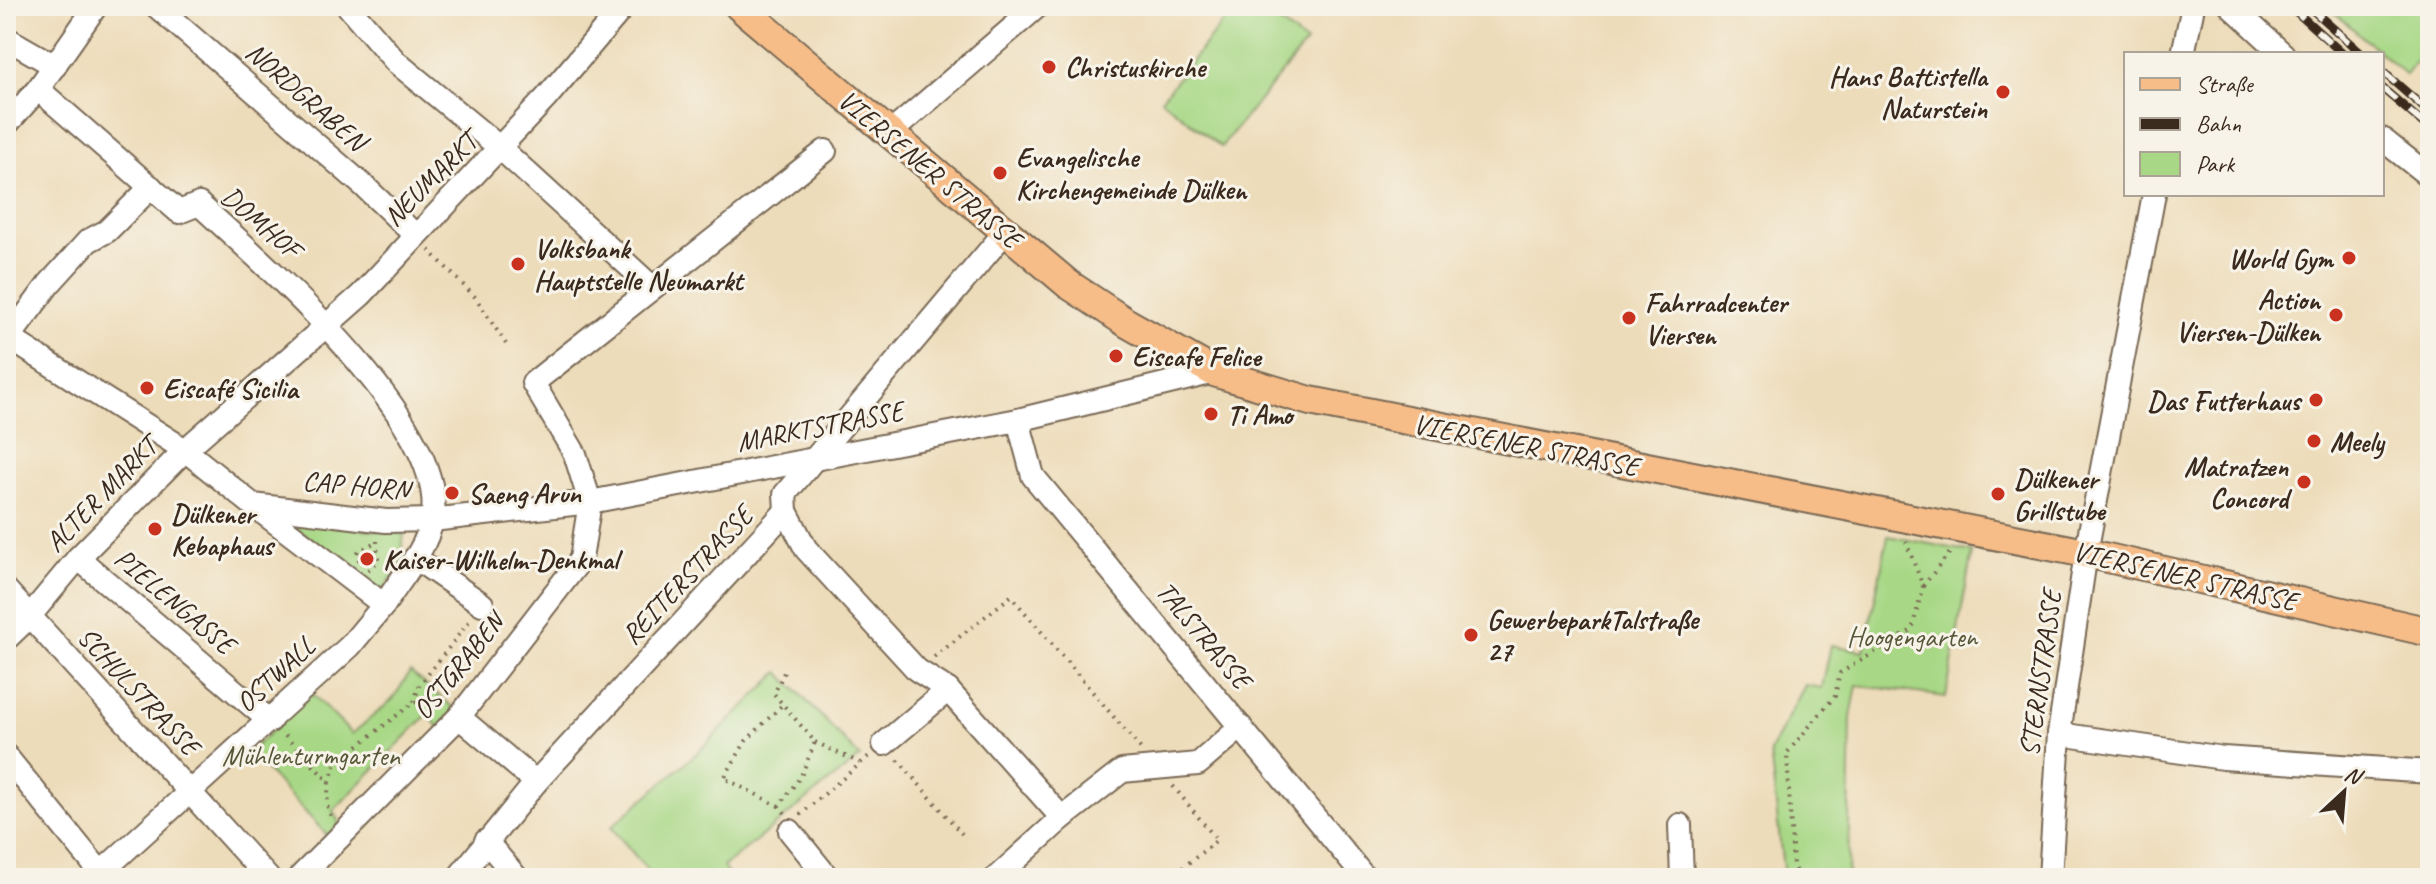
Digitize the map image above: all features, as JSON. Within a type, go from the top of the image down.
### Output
[{"type":"main road","name":"VIERSENER STRASSE","points":[[739,6],[1068,284],[1127,323],[1214,372],[1339,408],[2086,553],[2430,632]]},
{"type":"street","points":[[6,125],[38,89],[96,6]]},
{"type":"street","name":"NORDGRABEN","points":[[156,6],[365,187],[415,235]]},
{"type":"street","points":[[348,6],[396,62],[499,147],[624,6]]},
{"type":"street","points":[[889,134],[1038,6]]},
{"type":"street","points":[[2183,52],[2193,6]]},
{"type":"street","points":[[2231,6],[2281,52]]},
{"type":"street","points":[[6,38],[55,66]]},
{"type":"street","name":"DOMHOF","points":[[38,89],[105,144],[179,212],[199,204],[325,325]]},
{"type":"street","points":[[2384,141],[2430,177]]},
{"type":"street","name":"NEUMARKT","points":[[185,450],[361,295],[499,147],[652,287]]},
{"type":"street","points":[[590,502],[575,454],[533,383],[825,151]]},
{"type":"street","points":[[7,337],[88,241],[107,231],[151,187]]},
{"type":"street","name":"STERNSTRASSE","points":[[2050,878],[2059,734],[2086,553],[2154,196]]},
{"type":"street","name":"REITERSTRASSE","points":[[458,878],[536,782],[786,511],[785,494],[1005,232]]},
{"type":"street","points":[[325,325],[398,414],[429,476],[432,520]]},
{"type":"street","name":"CAP HORN","points":[[7,337],[185,450],[384,605],[415,558],[432,520]]},
{"type":"street","name":"MARKTSTRASSE","points":[[432,520],[590,502],[815,456],[1018,420],[1214,372]]},
{"type":"street","name":"TALSTRASSE","points":[[1018,420],[1033,476],[1365,878]]},
{"type":"street","name":"ALTER MARKT","points":[[6,639],[29,617],[78,558],[185,450]]},
{"type":"street","name":"OSTGRABEN","points":[[299,878],[339,842],[459,717],[581,559],[590,502]]},
{"type":"street","name":"CAP HORN","points":[[253,505],[381,531],[432,520]]},
{"type":"street","points":[[786,511],[806,549],[917,670],[948,690],[1062,818]]},
{"type":"street","name":"PIELENGASSE","points":[[78,558],[270,721]]},
{"type":"street","points":[[415,558],[482,604]]},
{"type":"street","name":"SCHULSTRASSE","points":[[6,590],[268,878]]},
{"type":"street","name":"OSTWALL","points":[[98,875],[192,793],[350,646],[384,605]]},
{"type":"street","points":[[884,744],[948,690]]},
{"type":"street","points":[[459,717],[536,782]]},
{"type":"street","points":[[996,878],[1062,818],[1122,771],[1198,764],[1241,727]]},
{"type":"street","points":[[2059,734],[2223,758],[2430,772]]},
{"type":"street","points":[[6,756],[98,875]]},
{"type":"street","points":[[1680,825],[1682,878]]},
{"type":"street","points":[[790,831],[828,878]]},
{"type":"street","points":[[486,841],[517,878]]},
{"type":"path","points":[[415,235],[475,297],[506,344]]},
{"type":"path","points":[[1904,518],[1906,541],[1923,586]]},
{"type":"path","points":[[1799,878],[1793,866],[1787,753],[1835,696],[1840,673],[1912,630],[1923,586],[1952,551],[1958,529]]},
{"type":"path","points":[[357,581],[358,552],[381,531]]},
{"type":"path","points":[[357,581],[378,562],[381,531]]},
{"type":"path","points":[[917,670],[1011,596],[1217,840],[1170,878]]},
{"type":"path","points":[[339,842],[327,805],[329,782],[336,763],[414,702],[419,686],[482,604]]},
{"type":"path","points":[[786,668],[774,694],[815,742],[861,763]]},
{"type":"path","points":[[414,702],[446,705],[459,717]]},
{"type":"path","points":[[783,704],[746,741],[724,778],[779,806],[785,813],[790,831]]},
{"type":"path","points":[[270,721],[329,782]]},
{"type":"path","points":[[779,806],[801,776],[815,742]]},
{"type":"path","points":[[790,831],[802,812],[884,744],[962,834]]},
{"type":"green space","points":[[1236,6],[1258,6],[1306,43],[1221,147],[1161,99]]},
{"type":"green space","points":[[2327,6],[2430,6],[2430,44],[2406,75],[2384,56],[2384,52],[2380,52]]},
{"type":"green space","points":[[285,520],[404,534],[400,566],[382,591]]},
{"type":"green space","name":"Hoogengarten","points":[[1888,536],[1972,552],[1946,697],[1857,685],[1851,717],[1848,878],[1784,878],[1770,751],[1805,685],[1822,688],[1831,645],[1864,651]]},
{"type":"green space","name":"Mühlenturmgarten","points":[[410,672],[455,709],[439,728],[428,714],[333,811],[340,824],[328,836],[249,752],[312,694],[352,734],[393,699]]},
{"type":"green space","points":[[779,672],[860,757],[723,867],[731,878],[654,878],[611,827],[698,752]]},
{"type":"railway","points":[[2290,6],[2341,52]]},
{"type":"railway","points":[[2308,6],[2360,52]]},
{"type":"railway","points":[[2384,73],[2430,113]]},
{"type":"railway","points":[[2384,90],[2430,129]]},
{"type":"place","name":"Christuskirche","points":[[1049,67]]},
{"type":"place","name":"Hans Battistella Naturstein","points":[[2003,92]]},
{"type":"place","name":"Evangelische Kirchengemeinde Dülken","points":[[1000,173]]},
{"type":"place","name":"World Gym","points":[[2349,258]]},
{"type":"place","name":"Volksbank Hauptstelle Neumarkt","points":[[518,264]]},
{"type":"place","name":"Action Viersen-Dülken","points":[[2336,315]]},
{"type":"place","name":"Fahrradcenter Viersen","points":[[1629,318]]},
{"type":"place","name":"Eiscafe Felice","points":[[1116,356]]},
{"type":"place","name":"Eiscafé Sicilia","points":[[147,388]]},
{"type":"place","name":"Das Futterhaus","points":[[2316,400]]},
{"type":"place","name":"Ti Amo","points":[[1211,414]]},
{"type":"place","name":"Meely","points":[[2314,441]]},
{"type":"place","name":"Matratzen Concord","points":[[2304,482]]},
{"type":"place","name":"Saeng Arun","points":[[452,493]]},
{"type":"place","name":"Dülkener Grillstube","points":[[1998,494]]},
{"type":"place","name":"Dülkener Kebaphaus","points":[[155,529]]},
{"type":"place","name":"Kaiser-Wilhelm-Denkmal","points":[[367,559]]},
{"type":"place","name":"GewerbeparkTalstraße 27","points":[[1471,635]]}]
